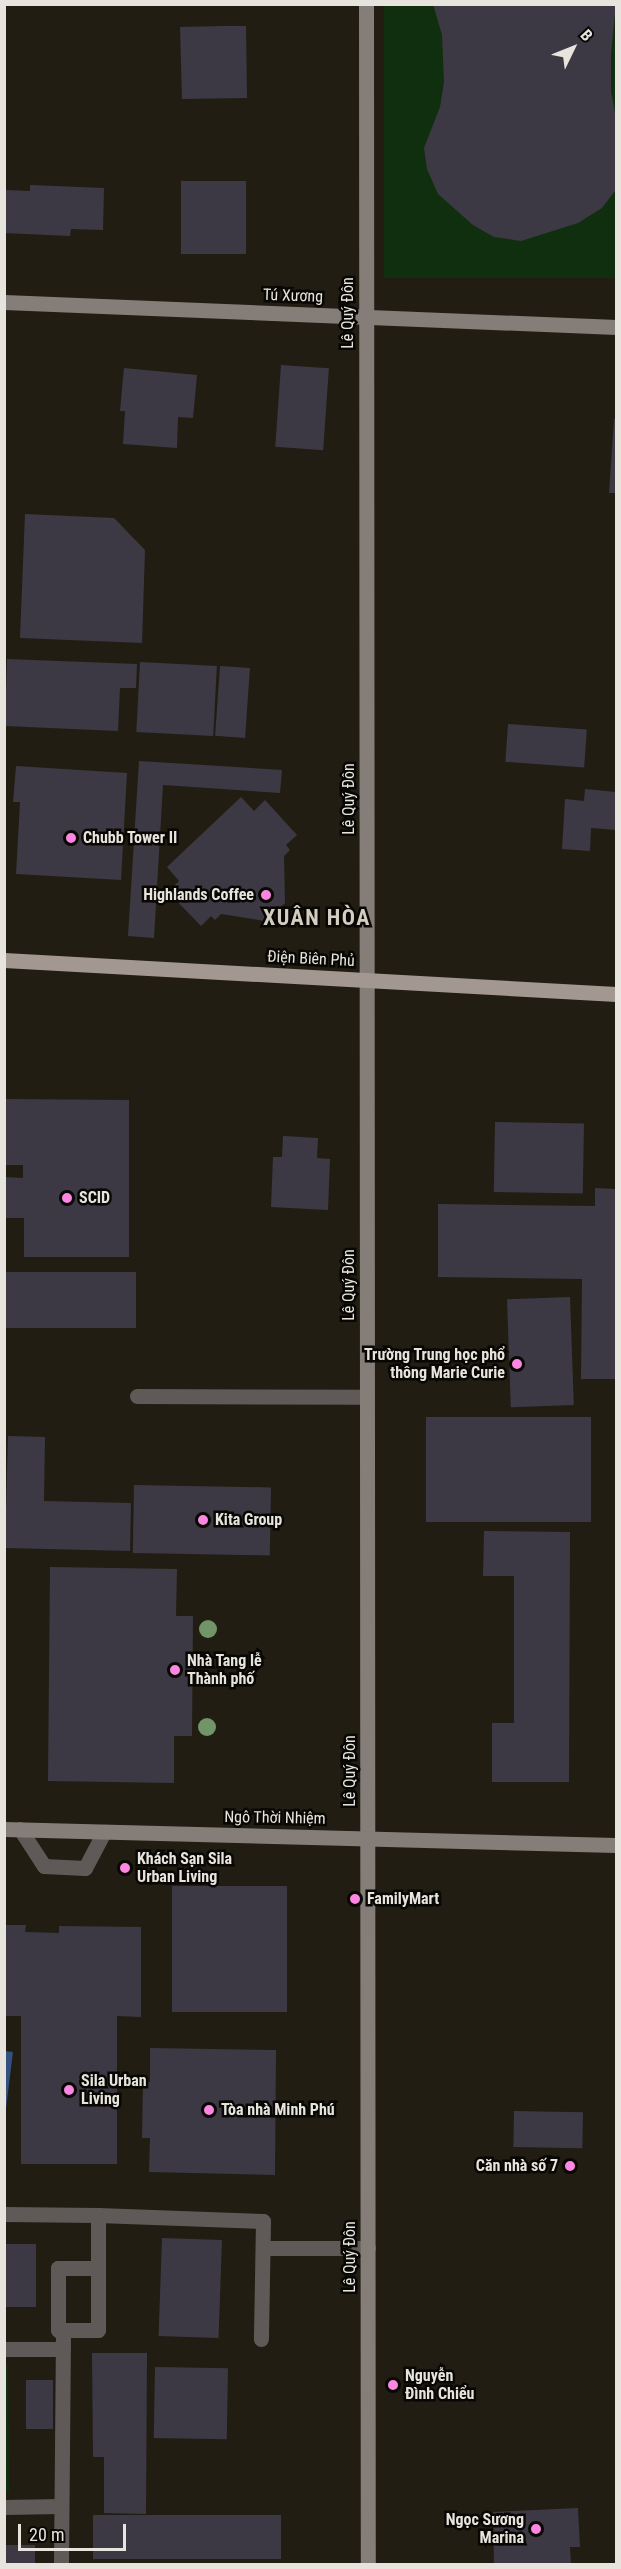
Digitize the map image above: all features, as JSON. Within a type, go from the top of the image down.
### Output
[{"type":"main road","name":"Điện Biên Phủ","points":[[4,960],[616,994]]},
{"type":"street","name":"Lê Quý Đôn","points":[[366,4],[368,2565]]},
{"type":"street","name":"Tú Xương","points":[[4,302],[616,327]]},
{"type":"street","name":"Ngô Thời Nhiệm","points":[[4,1829],[616,1845]]},
{"type":"lane","points":[[137,1396],[367,1397]]},
{"type":"lane","points":[[20,1830],[44,1866],[85,1868],[104,1832]]},
{"type":"lane","points":[[4,2214],[263,2221],[261,2339]]},
{"type":"lane","points":[[98,2215],[98,2268],[98,2330],[58,2330],[58,2268],[98,2268]]},
{"type":"lane","points":[[263,2248],[368,2248]]},
{"type":"lane","points":[[61,2565],[63,2330]]},
{"type":"lane","points":[[4,2349],[63,2349]]},
{"type":"lane","points":[[4,2507],[62,2506]]},
{"type":"green space","points":[[384,5],[616,5],[616,278],[384,278]]},
{"type":"green space","points":[[4,2365],[8,2365],[9,2492],[4,2492]]},
{"type":"water","points":[[5,2051],[13,2052],[4,2125]]},
{"type":"building","points":[[433,4],[616,4],[611,54],[611,92],[616,117],[616,184],[615,191],[602,208],[578,223],[521,241],[494,237],[473,225],[438,194],[427,169],[424,148],[440,107],[444,82],[442,35]]},
{"type":"building","points":[[246,26],[247,98],[182,99],[180,27]]},
{"type":"building","points":[[181,181],[246,181],[246,254],[181,254]]},
{"type":"building","points":[[30,185],[104,188],[103,230],[71,229],[70,236],[4,233],[5,190],[30,191]]},
{"type":"building","points":[[281,365],[329,368],[323,450],[275,447]]},
{"type":"building","points":[[124,368],[197,375],[193,418],[178,417],[177,448],[123,444],[125,411],[120,411]]},
{"type":"building","points":[[614,419],[616,419],[616,493],[609,493]]},
{"type":"building","points":[[25,514],[114,518],[145,550],[142,643],[20,638]]},
{"type":"building","points":[[7,659],[137,664],[136,688],[120,688],[118,731],[5,726]]},
{"type":"building","points":[[140,662],[217,666],[213,736],[136,732]]},
{"type":"building","points":[[220,666],[250,668],[245,738],[215,736]]},
{"type":"building","points":[[508,724],[587,730],[584,767],[505,762]]},
{"type":"building","points":[[139,761],[282,770],[280,793],[163,785],[154,938],[128,936]]},
{"type":"building","name":"Chubb Tower II","points":[[16,766],[127,773],[121,880],[16,874],[20,802],[13,802]]},
{"type":"building","points":[[585,789],[616,792],[616,830],[591,828],[590,851],[562,849],[565,799],[584,801]]},
{"type":"building","points":[[241,797],[254,811],[265,800],[297,835],[286,845],[290,850],[284,856],[285,903],[265,921],[221,914],[215,920],[211,916],[201,926],[168,892],[179,881],[167,867]]},
{"type":"building","name":"SCID","points":[[5,1099],[129,1100],[129,1257],[24,1257],[24,1218],[6,1218],[6,1177],[23,1178],[23,1165],[5,1165]]},
{"type":"building","points":[[495,1122],[584,1124],[583,1194],[494,1192]]},
{"type":"building","points":[[283,1136],[318,1138],[317,1158],[330,1159],[328,1210],[271,1207],[273,1157],[282,1157]]},
{"type":"building","points":[[595,1188],[616,1189],[616,1379],[581,1379],[582,1279],[438,1277],[438,1204],[595,1206]]},
{"type":"building","points":[[4,1272],[136,1272],[136,1328],[4,1328]]},
{"type":"building","points":[[570,1297],[574,1405],[511,1407],[507,1299]]},
{"type":"building","points":[[426,1417],[591,1417],[591,1522],[426,1522]]},
{"type":"building","points":[[8,1436],[45,1437],[44,1501],[131,1503],[130,1551],[5,1548]]},
{"type":"building","name":"Kita Group","points":[[134,1485],[271,1487],[270,1555],[133,1553]]},
{"type":"building","points":[[484,1531],[570,1532],[569,1782],[492,1782],[492,1723],[514,1723],[514,1576],[483,1576]]},
{"type":"building","points":[[50,1567],[177,1569],[176,1616],[193,1616],[192,1736],[174,1736],[174,1783],[48,1781]]},
{"type":"building","points":[[172,1886],[287,1886],[287,2012],[172,2012]]},
{"type":"building","name":"Sila Urban Living","points":[[4,1925],[26,1925],[25,1932],[59,1933],[59,1926],[141,1927],[141,2017],[117,2016],[117,2164],[21,2164],[21,2016],[4,2016]]},
{"type":"building","name":"Tòa nhà Minh Phú","points":[[150,2048],[276,2050],[275,2175],[149,2172],[150,2138],[142,2138],[143,2081],[150,2082]]},
{"type":"building","points":[[514,2111],[583,2112],[582,2148],[513,2147]]},
{"type":"building","points":[[162,2238],[222,2240],[219,2338],[159,2336]]},
{"type":"building","points":[[4,2244],[36,2244],[36,2307],[4,2307]]},
{"type":"building","points":[[92,2353],[147,2353],[146,2514],[104,2513],[104,2457],[93,2457]]},
{"type":"building","points":[[155,2367],[228,2368],[227,2439],[154,2438]]},
{"type":"building","points":[[26,2380],[53,2380],[53,2429],[26,2429]]},
{"type":"building","name":"Ngọc Sương Marina","points":[[578,2508],[580,2547],[570,2547],[571,2564],[494,2564],[493,2512]]},
{"type":"building","points":[[93,2515],[281,2515],[281,2559],[93,2559]]},
{"type":"building","points":[[4,2545],[35,2545],[35,2564],[4,2564]]},
{"type":"place","name":"Chubb Tower II","points":[[71,838]]},
{"type":"place","name":"Highlands Coffee","points":[[266,895]]},
{"type":"place","name":"SCID","points":[[67,1198]]},
{"type":"place","name":"Trường Trung học phổ thông Marie Curie","points":[[517,1364]]},
{"type":"place","name":"Kita Group","points":[[203,1520]]},
{"type":"place","name":"Nhà Tang lễ Thành phố","points":[[175,1670]]},
{"type":"place","name":"Khách Sạn Sila Urban Living","points":[[125,1868]]},
{"type":"place","name":"FamilyMart","points":[[355,1899]]},
{"type":"place","name":"Sila Urban Living","points":[[69,2090]]},
{"type":"place","name":"Tòa nhà Minh Phú","points":[[209,2110]]},
{"type":"place","name":"Căn nhà số 7","points":[[570,2166]]},
{"type":"place","name":"Nguyễn Đình Chiểu","points":[[393,2385]]},
{"type":"place","name":"Ngọc Sương Marina","points":[[536,2529]]},
{"type":"district","name":"XUÂN HÒA","points":[[317,918]]}]
